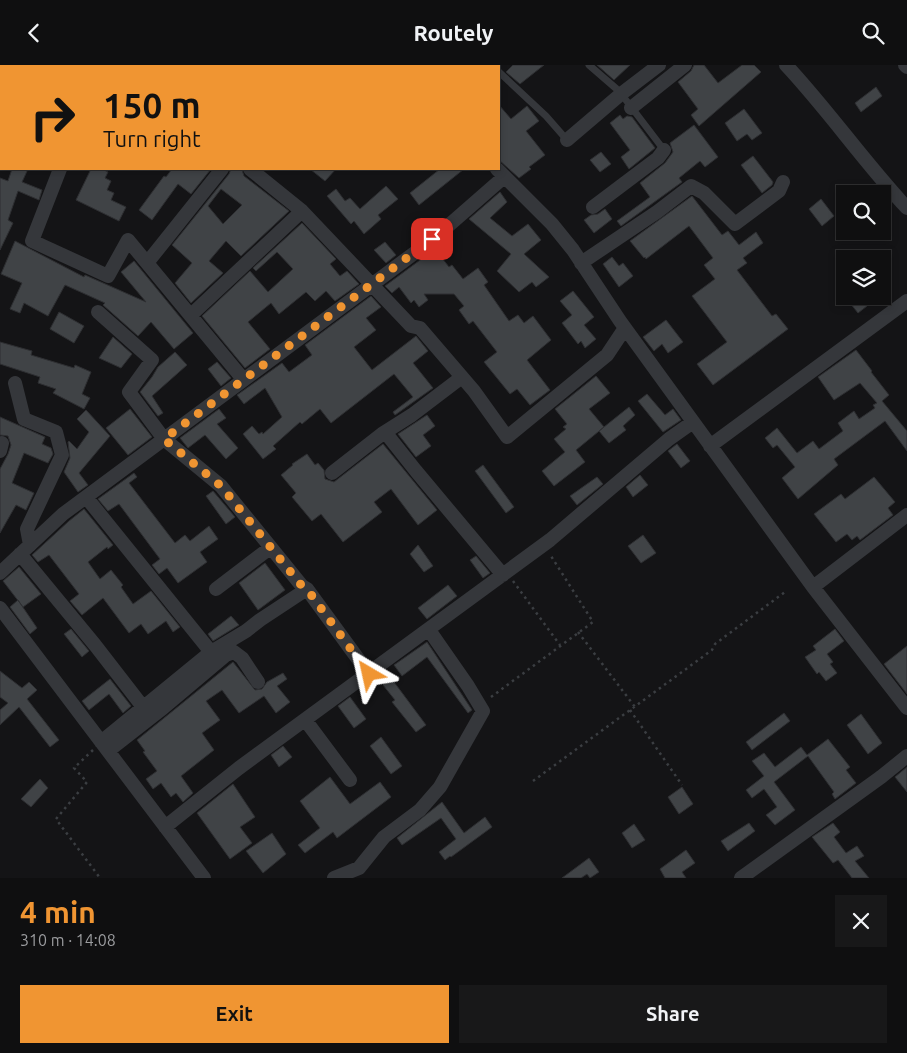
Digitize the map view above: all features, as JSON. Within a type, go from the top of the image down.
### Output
[{"type":"street","points":[[567,140],[621,94],[660,65]]},
{"type":"street","points":[[632,108],[685,65]]},
{"type":"street","points":[[786,65],[814,94],[863,158],[907,208]]},
{"type":"street","points":[[593,207],[658,158],[664,150]]},
{"type":"street","points":[[60,170],[32,241],[108,276],[128,240],[243,379]]},
{"type":"street","points":[[147,263],[221,170]]},
{"type":"street","points":[[251,170],[302,211],[411,326],[420,328],[462,377],[508,437],[607,355],[625,328]]},
{"type":"street","points":[[0,573],[63,515],[86,497],[432,239],[501,173],[552,225],[581,263],[625,328],[813,587],[907,708]]},
{"type":"street","points":[[581,263],[657,212],[691,186],[704,193],[735,224],[780,191],[783,182]]},
{"type":"street","points":[[191,315],[302,211]]},
{"type":"street","points":[[710,446],[907,301]]},
{"type":"street","points":[[98,312],[152,360],[129,392],[164,439],[221,486],[270,548],[302,586],[307,589],[369,674]]},
{"type":"street","points":[[332,473],[462,377]]},
{"type":"street","points":[[15,383],[24,419],[56,432],[62,455],[27,529],[25,550],[143,707]]},
{"type":"street","points":[[165,827],[239,768],[306,721],[543,545],[669,439],[693,422]]},
{"type":"street","points":[[386,432],[416,471],[505,573]]},
{"type":"street","points":[[86,497],[211,652]]},
{"type":"street","points":[[813,587],[907,515]]},
{"type":"street","points":[[216,589],[270,548]]},
{"type":"street","points":[[104,747],[143,707],[211,652],[246,631],[307,589]]},
{"type":"street","points":[[0,608],[204,878]]},
{"type":"street","points":[[334,878],[359,867],[384,837],[420,810],[440,787],[483,711],[429,630]]},
{"type":"street","points":[[104,747],[163,708],[226,655],[234,652],[242,659],[258,682]]},
{"type":"street","points":[[306,721],[350,780]]},
{"type":"street","points":[[742,878],[907,756]]},
{"type":"lane","points":[[589,65],[621,94],[664,150]]},
{"type":"lane","points":[[500,73],[546,116],[567,140]]},
{"type":"path","points":[[480,705],[592,622],[569,583],[543,545]]},
{"type":"path","points":[[505,573],[560,645]]},
{"type":"path","points":[[533,781],[712,650],[714,644],[785,592]]},
{"type":"path","points":[[578,632],[635,707]]},
{"type":"path","points":[[630,710],[682,785]]},
{"type":"path","points":[[100,878],[56,819],[87,782],[74,768],[104,747]]},
{"type":"building","points":[[513,65],[544,65],[520,84],[506,72]]},
{"type":"building","points":[[597,65],[630,65],[614,80]]},
{"type":"building","points":[[694,65],[704,65],[718,83],[742,65],[754,65],[761,72],[699,126],[691,115],[698,109],[678,82],[691,71]]},
{"type":"building","points":[[876,87],[882,96],[861,112],[855,103]]},
{"type":"building","points":[[500,106],[511,119],[527,106],[539,121],[526,131],[545,155],[529,167],[531,169],[519,178],[500,161]]},
{"type":"building","points":[[744,109],[762,133],[752,140],[747,134],[737,141],[725,123]]},
{"type":"building","points":[[620,115],[623,119],[627,116],[632,117],[655,148],[629,169],[621,157],[630,150],[610,123]]},
{"type":"building","points":[[694,125],[718,157],[705,167],[700,161],[679,178],[682,182],[621,226],[617,221],[650,197],[640,183],[665,163],[673,152],[670,143]]},
{"type":"building","points":[[601,152],[611,164],[600,172],[590,160]]},
{"type":"building","points":[[753,156],[773,182],[762,193],[741,165]]},
{"type":"building","points":[[12,170],[28,170],[22,182],[42,190],[39,200],[18,191],[8,220],[13,223],[0,250],[0,178],[8,181]]},
{"type":"building","points":[[91,170],[104,170],[108,172],[105,178],[111,181],[107,190],[114,193],[111,200],[126,207],[119,221],[76,200]]},
{"type":"building","points":[[171,170],[210,170],[191,194],[178,184],[152,220],[139,210],[164,176],[166,177]]},
{"type":"building","points":[[231,170],[242,170],[244,176],[289,211],[241,256],[226,241],[209,261],[223,273],[191,303],[175,283],[192,263],[172,245]],"holes":[[[221,189],[242,205],[223,224],[208,206]]]},
{"type":"building","points":[[311,170],[335,170],[325,181]]},
{"type":"building","points":[[439,170],[463,170],[419,205],[410,193]]},
{"type":"building","points":[[386,186],[398,199],[378,215],[381,219],[364,234],[354,221],[351,224],[327,196],[336,189],[345,201],[350,198],[360,209]]},
{"type":"building","points":[[500,192],[507,202],[490,218],[512,236],[528,224],[541,240],[524,254],[549,277],[536,287],[532,282],[519,292],[497,271],[511,254],[469,219]]},
{"type":"building","points":[[692,196],[722,235],[728,231],[739,245],[756,232],[763,243],[743,258],[747,263],[737,270],[772,316],[776,314],[788,329],[713,385],[697,364],[727,342],[692,296],[715,279],[704,265],[713,258],[689,226],[646,259],[630,241]]},
{"type":"building","points":[[821,199],[834,216],[822,226],[809,209]]},
{"type":"building","points":[[605,209],[612,219],[594,233],[584,220]]},
{"type":"building","points":[[302,223],[336,259],[330,264],[340,276],[347,271],[359,284],[335,301],[326,291],[315,301],[306,292],[279,314],[271,303],[248,322],[270,349],[245,368],[202,316],[250,271],[268,292],[293,269],[277,252],[256,271],[253,268]]},
{"type":"building","points":[[15,241],[84,277],[85,275],[146,302],[121,272],[134,261],[193,333],[174,349],[151,322],[138,336],[103,305],[105,303],[65,285],[48,316],[24,303],[20,313],[10,309],[22,283],[1,274]]},
{"type":"building","points":[[385,242],[396,255],[386,263],[374,250]]},
{"type":"building","points":[[435,249],[449,267],[452,265],[463,279],[478,268],[488,282],[484,285],[509,321],[518,315],[524,323],[533,316],[551,340],[527,360],[550,390],[530,405],[517,389],[510,394],[484,362],[497,352],[473,321],[469,324],[459,310],[464,306],[454,294],[424,294],[428,300],[419,307],[414,300],[411,303],[399,287],[392,293],[385,286]]},
{"type":"building","points":[[612,257],[619,266],[623,263],[633,276],[619,287],[603,264]]},
{"type":"building","points":[[573,291],[594,317],[584,325],[596,339],[585,348],[581,341],[578,344],[562,323],[572,315],[560,301]]},
{"type":"building","points":[[371,296],[381,307],[366,318],[376,330],[354,347],[372,370],[416,336],[428,351],[413,363],[433,388],[395,415],[393,412],[413,397],[394,374],[331,423],[320,409],[302,424],[300,422],[273,446],[276,449],[263,459],[243,434],[252,426],[259,434],[262,432],[263,434],[282,417],[265,388],[244,404],[237,395],[282,363],[289,372],[312,355],[305,345]]},
{"type":"building","points":[[852,305],[867,306],[858,313]]},
{"type":"building","points":[[59,312],[84,326],[74,343],[50,329]]},
{"type":"building","points":[[666,320],[683,342],[668,353],[662,344],[654,351],[643,337]]},
{"type":"building","points":[[113,337],[132,354],[121,368],[99,358]]},
{"type":"building","points":[[0,342],[32,351],[31,355],[74,368],[75,365],[91,372],[82,394],[90,398],[84,409],[53,393],[56,389],[38,383],[40,377],[0,364]]},
{"type":"building","points":[[856,350],[889,395],[882,401],[907,431],[907,451],[885,421],[834,459],[838,465],[798,499],[782,478],[795,467],[777,445],[773,448],[765,438],[777,428],[797,453],[813,441],[819,449],[843,431],[838,423],[854,411],[859,419],[875,408],[873,405],[877,403],[860,383],[834,400],[818,377]]},
{"type":"building","points":[[175,352],[187,365],[152,396],[163,413],[158,416],[140,392],[158,367]]},
{"type":"building","points":[[217,362],[231,378],[221,386],[208,369]]},
{"type":"building","points":[[596,376],[610,393],[589,409],[604,427],[576,450],[585,462],[554,486],[542,471],[565,452],[554,439],[566,429],[563,427],[567,424],[555,409]]},
{"type":"building","points":[[647,394],[665,415],[673,409],[681,420],[663,432],[638,401]]},
{"type":"building","points":[[629,407],[635,415],[623,426],[626,430],[609,443],[599,431]]},
{"type":"building","points":[[130,409],[152,437],[128,455],[106,428]]},
{"type":"building","points":[[219,409],[226,418],[217,424],[238,448],[226,459],[205,435],[188,448],[180,438]]},
{"type":"building","points":[[86,410],[110,436],[79,473],[88,485],[78,492],[64,472],[70,458],[68,442],[77,449],[89,432],[77,419]]},
{"type":"building","points":[[427,415],[435,426],[423,435],[431,446],[416,457],[398,434]]},
{"type":"building","points":[[0,417],[45,437],[42,444],[51,448],[53,454],[48,463],[24,453],[12,483],[34,493],[26,510],[16,505],[0,533],[0,469],[11,445],[8,436],[0,435]]},
{"type":"building","points":[[383,444],[437,510],[418,525],[391,489],[374,502],[382,512],[343,542],[321,514],[312,521],[292,497],[296,493],[281,475],[292,464],[307,454],[315,465],[318,463],[324,470],[325,479],[334,482]]},
{"type":"building","points":[[677,444],[690,461],[681,468],[668,451]]},
{"type":"building","points":[[483,465],[514,507],[506,513],[475,471]]},
{"type":"building","points":[[134,473],[137,477],[129,483],[175,543],[185,535],[190,541],[209,526],[218,539],[200,552],[207,562],[178,583],[167,568],[159,574],[152,565],[160,559],[119,504],[108,511],[98,499]]},
{"type":"building","points":[[640,475],[648,485],[633,497],[626,487]]},
{"type":"building","points":[[597,477],[603,484],[577,505],[570,496]]},
{"type":"building","points":[[874,477],[895,502],[888,508],[893,515],[860,540],[857,536],[852,540],[847,534],[836,542],[814,514],[841,494],[845,499]]},
{"type":"building","points":[[213,491],[235,517],[226,524],[206,496]]},
{"type":"building","points":[[84,509],[113,545],[108,549],[107,547],[88,562],[100,579],[111,570],[123,585],[121,587],[133,604],[151,591],[180,627],[173,632],[166,621],[148,634],[141,624],[129,633],[103,598],[82,615],[70,601],[79,594],[49,555],[38,562],[32,555]]},
{"type":"building","points":[[643,535],[656,553],[641,563],[628,546]]},
{"type":"building","points":[[418,545],[433,566],[424,572],[410,554]]},
{"type":"building","points":[[476,556],[490,573],[483,578],[470,560]]},
{"type":"building","points":[[265,563],[285,590],[258,610],[239,583]]},
{"type":"building","points":[[19,567],[41,594],[23,607],[3,581]]},
{"type":"building","points":[[448,585],[457,596],[427,619],[418,608]]},
{"type":"building","points":[[18,600],[37,628],[30,634],[10,607]]},
{"type":"building","points":[[231,616],[239,625],[213,641],[208,634]]},
{"type":"building","points":[[71,629],[89,651],[82,657],[64,634]]},
{"type":"building","points":[[835,629],[844,641],[827,654],[833,662],[830,664],[837,673],[826,681],[819,672],[817,674],[805,657],[816,650],[813,646]]},
{"type":"building","points":[[427,642],[472,710],[468,713],[427,657],[402,676],[394,665]]},
{"type":"building","points":[[907,646],[907,694],[884,664]]},
{"type":"building","points":[[233,662],[255,690],[262,689],[267,682],[283,673],[287,679],[277,686],[290,702],[276,713],[264,696],[239,713],[222,690],[206,701],[220,720],[202,733],[214,750],[181,776],[193,793],[183,802],[176,793],[171,797],[161,783],[153,789],[146,779],[157,771],[137,740]]},
{"type":"building","points":[[0,671],[22,688],[29,682],[37,690],[27,699],[59,740],[50,747],[19,707],[0,725],[0,710],[8,703],[0,697]]},
{"type":"building","points":[[391,678],[426,725],[416,732],[392,702],[395,700],[383,685]]},
{"type":"building","points":[[110,679],[131,706],[123,713],[109,694],[89,710],[82,701]]},
{"type":"building","points":[[350,697],[366,719],[354,728],[338,706]]},
{"type":"building","points":[[784,713],[790,721],[752,750],[746,742]]},
{"type":"building","points":[[861,714],[882,743],[868,754],[847,725]]},
{"type":"building","points":[[381,737],[402,766],[391,774],[370,746]]},
{"type":"building","points":[[828,739],[850,767],[846,770],[856,783],[835,799],[832,794],[834,792],[808,756],[774,782],[795,810],[775,825],[766,815],[777,807],[764,789],[752,798],[746,790],[764,776],[752,761],[764,753],[775,767],[801,747],[807,755]]},
{"type":"building","points":[[283,746],[292,757],[279,767],[271,755]]},
{"type":"building","points":[[907,767],[907,792],[895,777]]},
{"type":"building","points":[[330,777],[350,804],[380,782],[391,797],[337,838],[333,832],[305,853],[298,845],[320,828],[300,801]]},
{"type":"building","points":[[40,779],[48,788],[31,807],[21,799]]},
{"type":"building","points":[[233,784],[255,817],[240,827],[252,843],[230,859],[197,813]]},
{"type":"building","points":[[682,787],[693,804],[679,814],[668,797]]},
{"type":"building","points":[[442,802],[464,833],[485,817],[492,827],[445,860],[439,852],[456,839],[441,818],[402,845],[397,838]]},
{"type":"building","points":[[749,823],[755,831],[728,851],[721,841]]},
{"type":"building","points":[[833,823],[840,832],[834,837],[846,853],[857,846],[864,856],[855,861],[869,878],[852,878],[838,860],[833,863],[812,837]]},
{"type":"building","points":[[634,824],[645,840],[632,848],[622,833]]},
{"type":"building","points":[[272,833],[286,854],[263,873],[246,851]]},
{"type":"building","points":[[686,850],[695,863],[682,872],[686,878],[665,878],[660,869]]},
{"type":"building","points":[[589,858],[599,872],[590,878],[587,874],[581,878],[562,878]]},
{"type":"route","points":[[369,674],[307,589],[302,586],[270,548],[221,486],[164,439],[432,239]]}]
